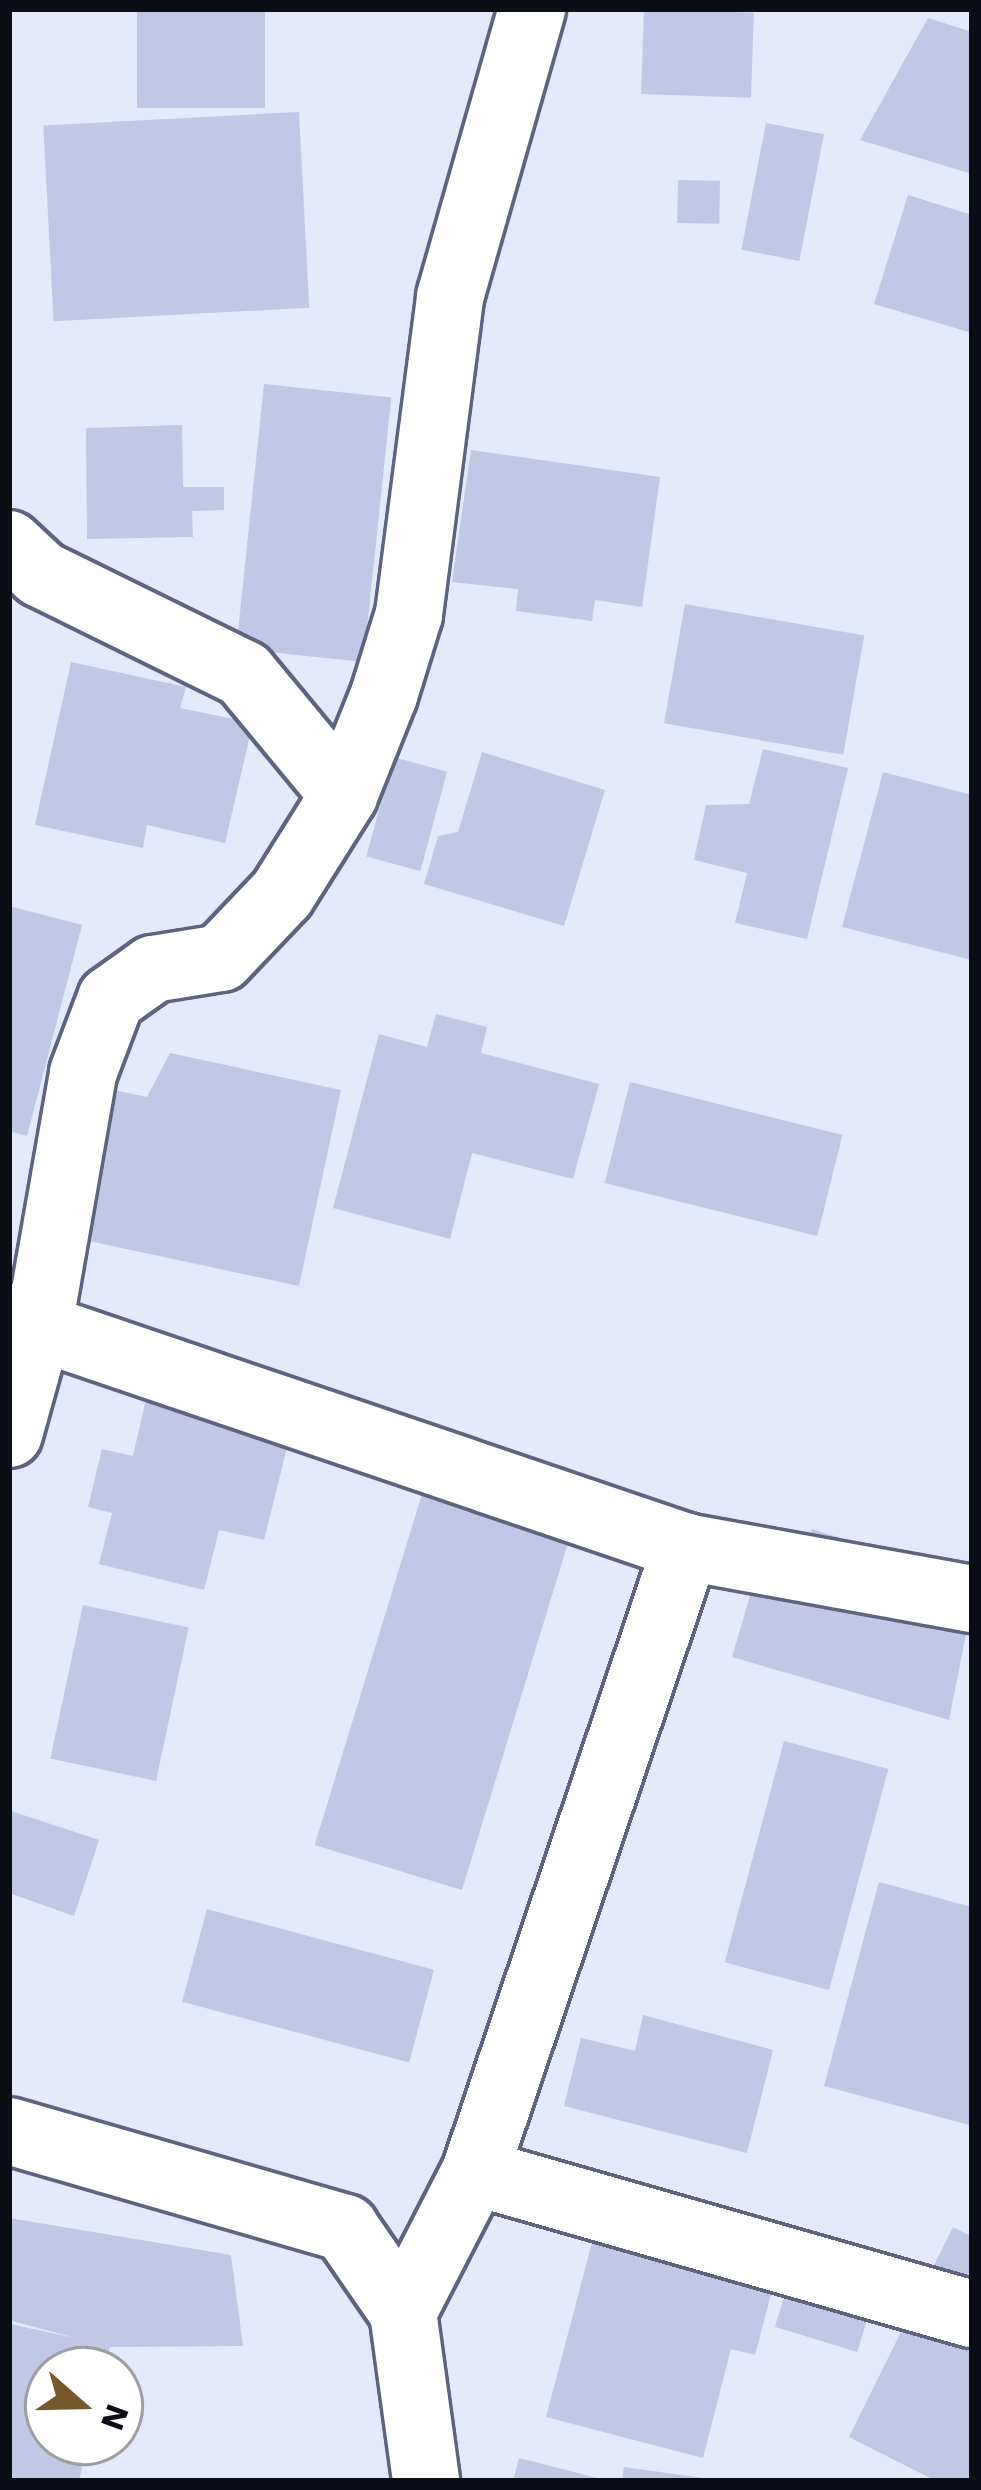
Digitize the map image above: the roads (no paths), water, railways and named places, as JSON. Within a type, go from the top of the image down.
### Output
[{"type":"street","points":[[9,1434],[24,1322],[83,1073],[111,999],[153,970],[221,958],[282,894],[344,795],[409,614],[450,297],[532,9]]},
{"type":"street","points":[[9,544],[41,574],[244,674],[344,795]]},
{"type":"street","points":[[24,1322],[686,1547],[972,1600]]},
{"type":"street","points":[[404,2312],[475,2172],[686,1547]]},
{"type":"street","points":[[9,2131],[345,2228],[404,2312],[426,2481]]},
{"type":"street","points":[[475,2172],[972,2314]]}]
